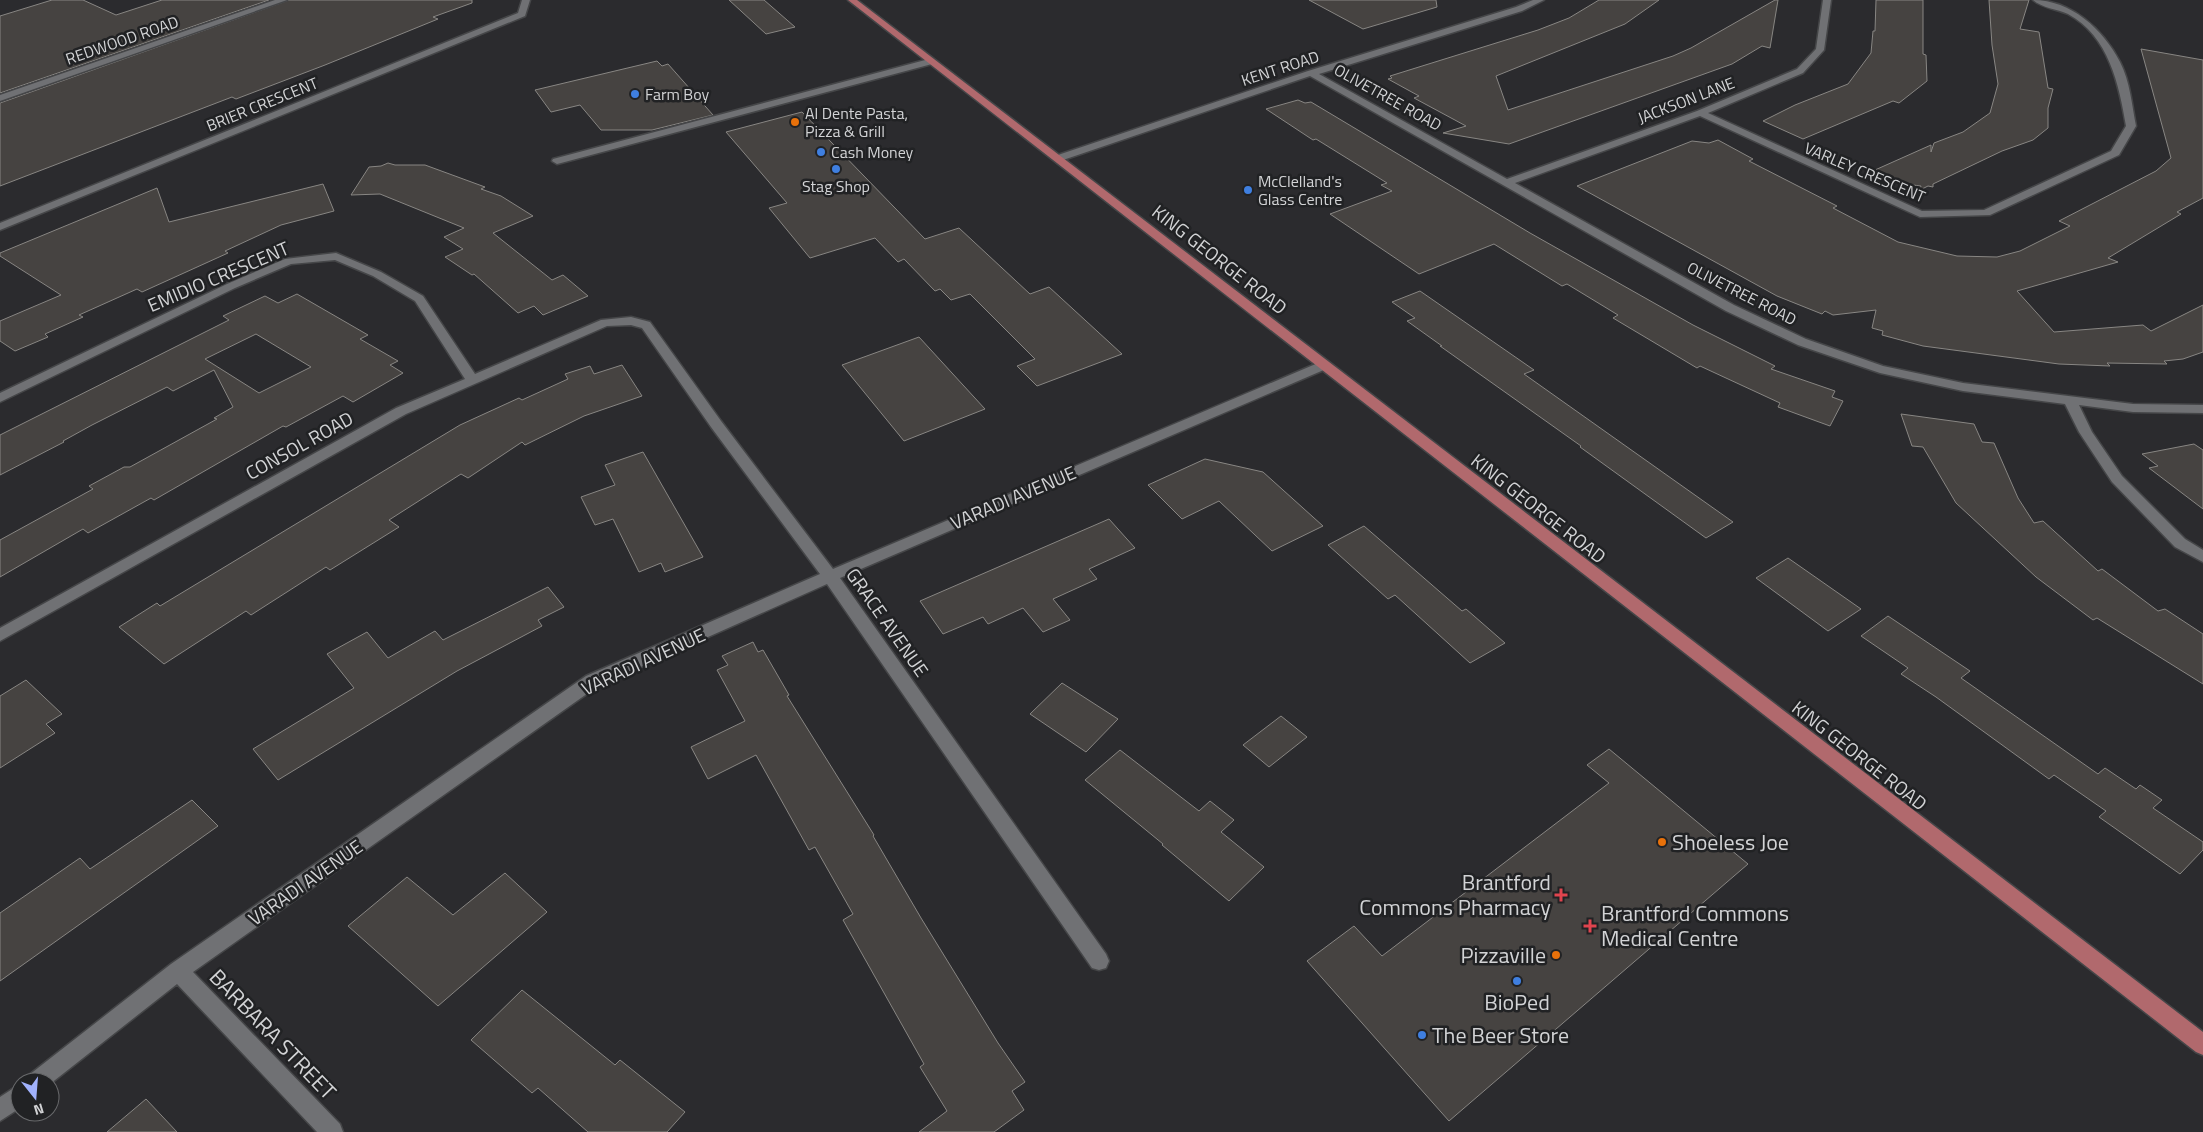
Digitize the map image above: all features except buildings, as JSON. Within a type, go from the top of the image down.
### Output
[{"type":"main road","name":"KING GEORGE ROAD","points":[[852,0],[929,62],[1059,158],[1322,366],[2203,1046]]},
{"type":"street","name":"REDWOOD ROAD","points":[[0,98],[283,0]]},
{"type":"street","name":"BRIER CRESCENT","points":[[0,227],[522,14],[526,0]]},
{"type":"street","name":"KENT ROAD","points":[[1059,158],[1311,73],[1540,0]]},
{"type":"street","name":"JACKSON LANE","points":[[1507,182],[1700,113],[1800,71],[1820,50],[1827,0]]},
{"type":"street","name":"VARLEY CRESCENT","points":[[1700,113],[1920,214],[1986,213],[2115,153],[2131,126],[2126,94],[2116,63],[2095,32],[2072,13],[2037,0]]},
{"type":"street","points":[[557,161],[929,62]]},
{"type":"street","name":"OLIVETREE ROAD","points":[[1311,73],[1730,308],[1802,342],[1880,369],[1963,388],[2133,408],[2203,409]]},
{"type":"street","name":"EMIDIO CRESCENT","points":[[0,398],[153,323],[281,264],[289,261],[336,256],[377,274],[420,299],[472,380]]},
{"type":"street","name":"CONSOL ROAD","points":[[0,635],[402,411],[605,323],[631,321]]},
{"type":"street","name":"GRACE AVENUE","points":[[631,321],[646,325],[716,424],[830,576],[1099,961]]},
{"type":"street","name":"VARADI AVENUE","points":[[49,1072],[178,971],[592,681],[830,576],[1322,366]]},
{"type":"street","points":[[2069,399],[2086,432],[2116,479],[2180,543],[2203,557]]},
{"type":"street","name":"BARBARA STREET","points":[[178,971],[332,1132]]},
{"type":"street","points":[[0,1110],[10,1102]]},
{"type":"place","name":"Farm Boy","points":[[635,94]]},
{"type":"place","name":"Al Dente Pasta, Pizza & Grill","points":[[795,122]]},
{"type":"place","name":"Cash Money","points":[[821,152]]},
{"type":"place","name":"Stag Shop","points":[[836,169]]},
{"type":"place","name":"McClelland's Glass Centre","points":[[1248,190]]},
{"type":"place","name":"Shoeless Joe","points":[[1662,842]]},
{"type":"place","name":"Brantford Commons Pharmacy","points":[[1561,895]]},
{"type":"place","name":"Brantford Commons Medical Centre","points":[[1590,926]]},
{"type":"place","name":"Pizzaville","points":[[1556,955]]},
{"type":"place","name":"BioPed","points":[[1517,981]]},
{"type":"place","name":"The Beer Store","points":[[1422,1035]]}]
